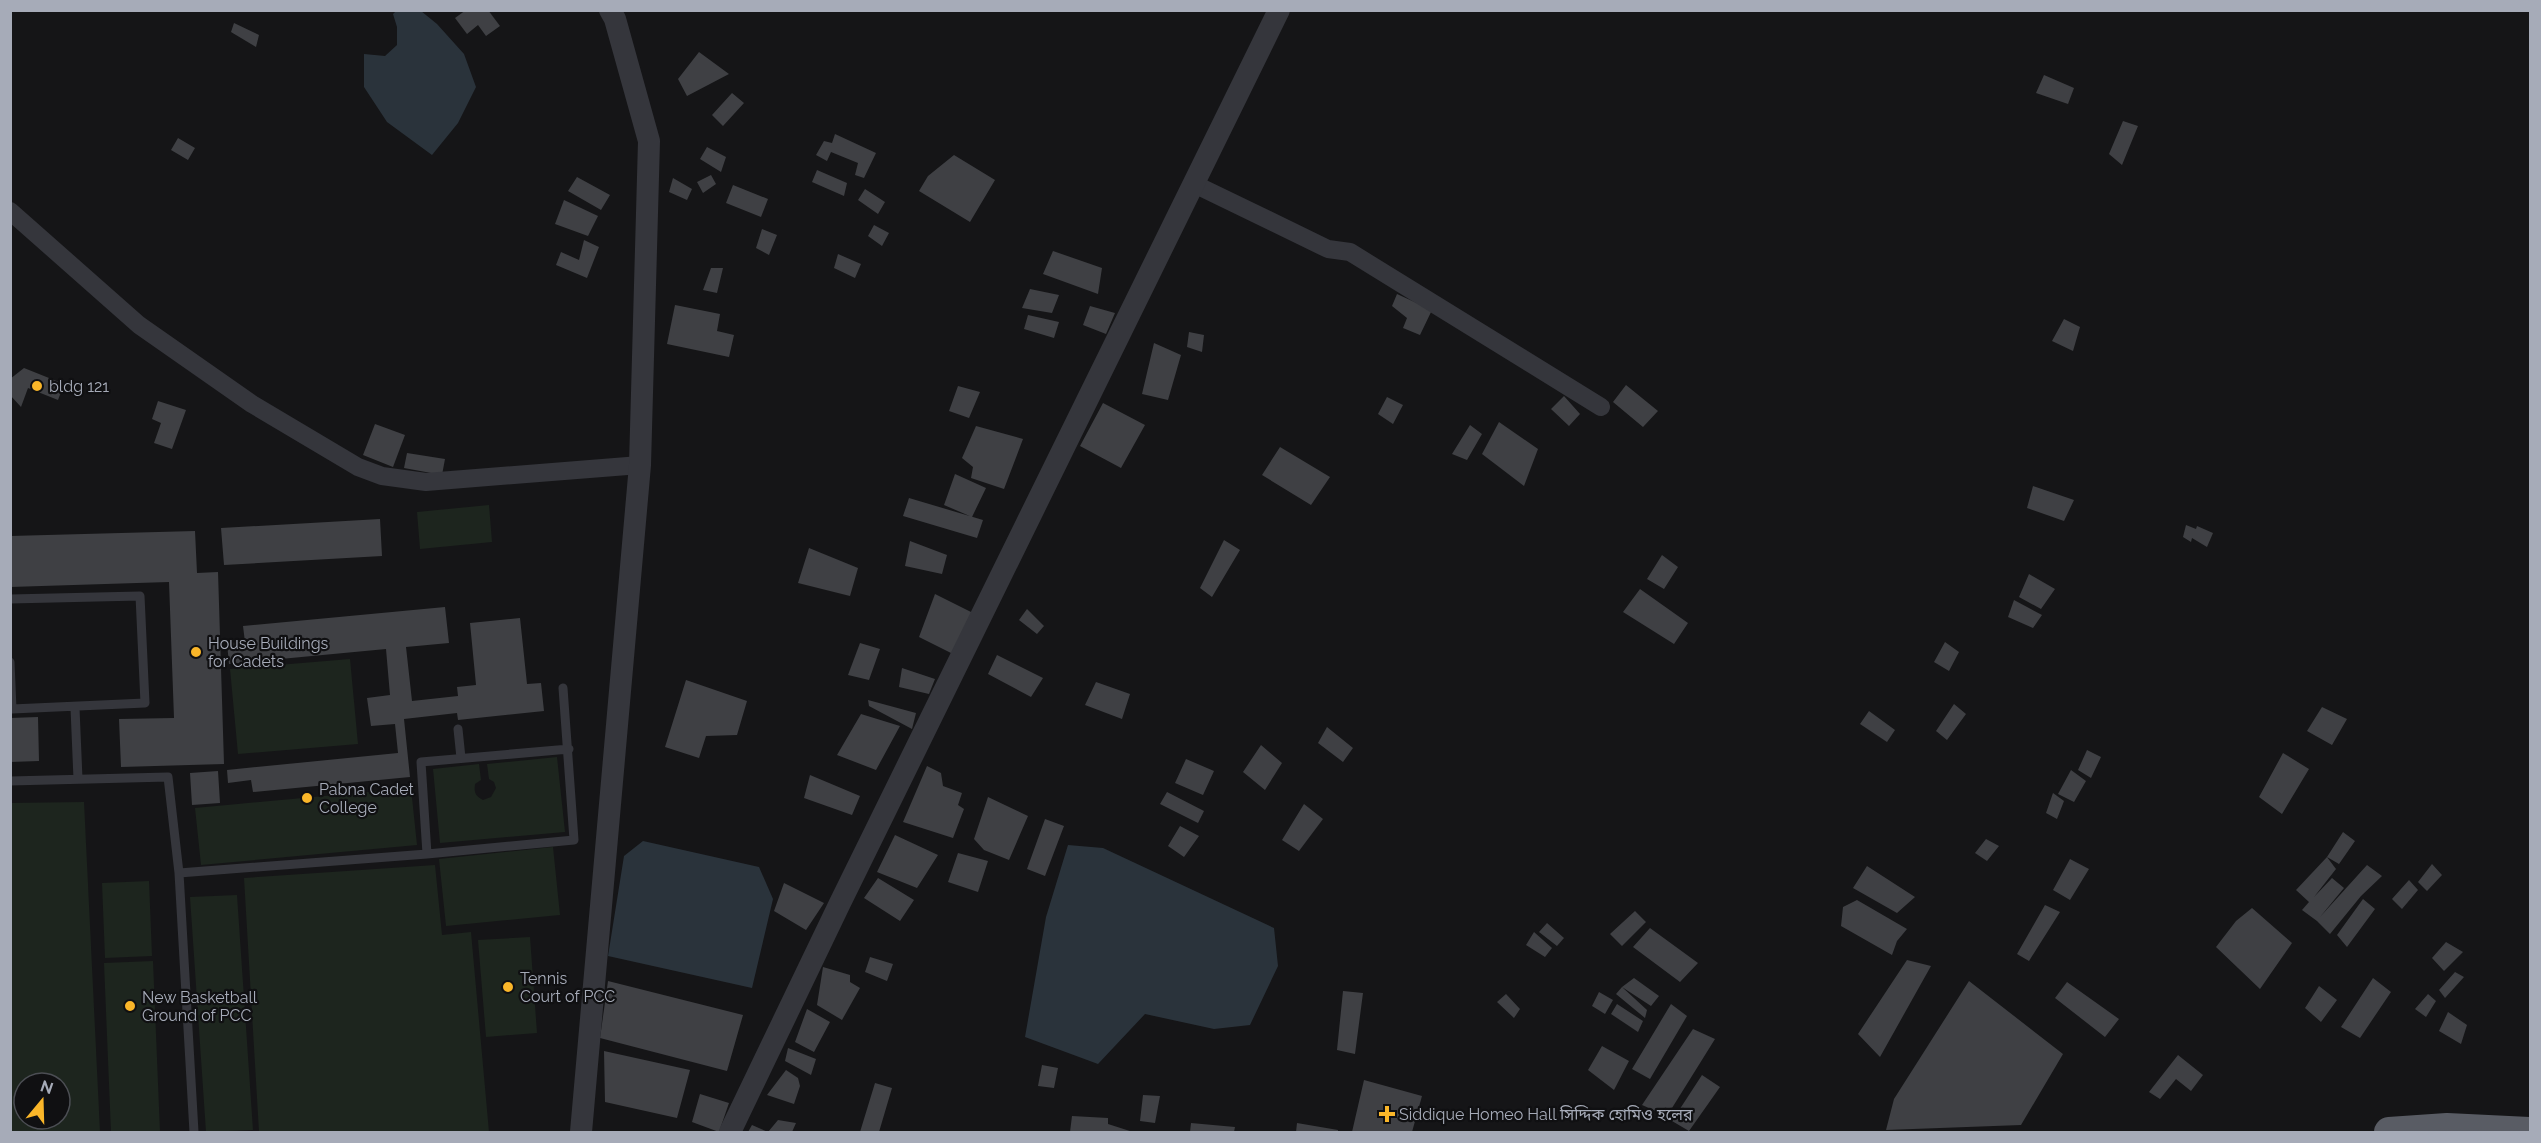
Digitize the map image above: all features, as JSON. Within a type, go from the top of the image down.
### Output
[{"type":"highway","points":[[2389,1132],[2447,1128],[2529,1132]]},
{"type":"street","points":[[581,1132],[640,465],[650,141],[615,19],[610,10]]},
{"type":"street","points":[[730,1132],[835,913],[1279,10]]},
{"type":"street","points":[[1194,184],[1328,249],[1350,252],[1601,408]]},
{"type":"street","points":[[10,211],[139,325],[252,404],[339,457],[366,470],[382,476],[426,482],[640,465]]},
{"type":"lane","points":[[10,599],[140,596],[145,703],[75,708],[12,709],[10,662]]},
{"type":"lane","points":[[178,873],[427,855],[574,840],[563,688]]},
{"type":"lane","points":[[75,708],[78,779]]},
{"type":"lane","points":[[458,729],[461,758]]},
{"type":"lane","points":[[427,855],[421,762],[569,749]]},
{"type":"lane","points":[[10,781],[168,777],[178,873],[194,1132]]},
{"type":"shaded area","points":[[396,11],[421,11],[437,24],[464,54],[476,87],[458,123],[432,155],[387,122],[364,87],[364,54],[385,56],[397,45],[397,27],[393,14]]},
{"type":"shaded area","points":[[489,505],[492,542],[420,549],[417,512]]},
{"type":"shaded area","points":[[350,659],[358,744],[238,754],[230,669]]},
{"type":"shaded area","points":[[557,757],[565,832],[440,843],[433,769],[479,764],[481,780],[475,784],[475,790],[483,800],[491,797],[496,788],[494,782],[489,779],[487,764]]},
{"type":"shaded area","points":[[411,788],[417,845],[201,865],[195,808]]},
{"type":"shaded area","points":[[84,802],[100,1132],[11,1132],[11,803]]},
{"type":"shaded area","points":[[643,841],[759,867],[773,899],[752,988],[608,956],[624,856]]},
{"type":"shaded area","points":[[1068,845],[1103,848],[1274,928],[1278,966],[1250,1025],[1214,1029],[1145,1014],[1098,1064],[1025,1037],[1046,917]]},
{"type":"shaded area","points":[[553,847],[560,915],[446,926],[439,859]]},
{"type":"shaded area","points":[[435,865],[442,935],[471,932],[489,1132],[259,1132],[244,878]]},
{"type":"shaded area","points":[[149,881],[152,956],[105,958],[102,883]]},
{"type":"shaded area","points":[[237,895],[253,1130],[206,1132],[190,897]]},
{"type":"shaded area","name":"Tennis Court of PCC","points":[[530,937],[537,1033],[486,1037],[478,940]]},
{"type":"shaded area","points":[[153,961],[160,1132],[111,1132],[104,963]]},
{"type":"building","points":[[466,10],[488,10],[500,26],[486,36],[478,25],[467,34],[455,18]]},
{"type":"building","points":[[234,23],[259,35],[256,47],[231,32]]},
{"type":"building","points":[[699,52],[729,74],[687,96],[678,79]]},
{"type":"building","points":[[2044,75],[2074,88],[2068,104],[2036,93]]},
{"type":"building","points":[[732,93],[744,103],[723,126],[712,115]]},
{"type":"building","points":[[2123,121],[2138,126],[2122,165],[2109,154]]},
{"type":"building","points":[[835,134],[876,153],[864,178],[855,175],[858,163],[831,152],[827,161],[816,155],[824,141],[832,143]]},
{"type":"building","points":[[178,138],[195,148],[188,160],[171,150]]},
{"type":"building","points":[[707,147],[726,157],[721,172],[700,159]]},
{"type":"building","points":[[954,155],[995,180],[970,222],[919,191],[928,176]]},
{"type":"building","points":[[817,170],[847,183],[844,196],[812,182]]},
{"type":"building","points":[[711,175],[716,184],[703,193],[697,182]]},
{"type":"building","points":[[577,177],[610,195],[601,210],[568,191]]},
{"type":"building","points":[[673,178],[692,189],[687,200],[669,192]]},
{"type":"building","points":[[733,185],[768,199],[761,217],[726,203]]},
{"type":"building","points":[[865,189],[885,202],[878,214],[858,200]]},
{"type":"building","points":[[564,200],[598,216],[588,236],[555,224]]},
{"type":"building","points":[[874,225],[889,233],[882,246],[868,236]]},
{"type":"building","points":[[762,229],[777,235],[769,255],[756,248]]},
{"type":"building","points":[[584,240],[599,247],[587,278],[556,265],[561,252],[579,260]]},
{"type":"building","points":[[1053,251],[1102,268],[1098,294],[1043,274]]},
{"type":"building","points":[[838,254],[861,264],[855,278],[834,268]]},
{"type":"building","points":[[711,268],[723,268],[717,293],[703,290]]},
{"type":"building","points":[[1030,289],[1059,295],[1052,313],[1022,308]]},
{"type":"building","points":[[1397,294],[1432,310],[1420,335],[1403,328],[1407,318],[1392,306]]},
{"type":"building","points":[[675,305],[720,314],[717,331],[734,335],[729,357],[667,344]]},
{"type":"building","points":[[1090,306],[1115,313],[1106,334],[1083,325]]},
{"type":"building","points":[[1028,315],[1059,322],[1054,338],[1024,329]]},
{"type":"building","points":[[2064,319],[2080,327],[2073,351],[2052,341]]},
{"type":"building","points":[[1189,332],[1204,335],[1202,352],[1187,347]]},
{"type":"building","points":[[1154,343],[1181,355],[1168,400],[1142,394]]},
{"type":"building","name":"bldg 121","points":[[24,368],[64,384],[58,400],[28,388],[21,407],[10,395],[10,379]]},
{"type":"building","points":[[1626,385],[1658,411],[1643,427],[1613,402]]},
{"type":"building","points":[[958,386],[980,392],[969,418],[949,411]]},
{"type":"building","points":[[1564,396],[1580,414],[1569,426],[1551,409]]},
{"type":"building","points":[[1387,397],[1403,405],[1393,424],[1378,414]]},
{"type":"building","points":[[158,401],[186,410],[172,449],[154,443],[161,423],[152,419]]},
{"type":"building","points":[[1103,403],[1145,425],[1121,468],[1080,446]]},
{"type":"building","points":[[1499,422],[1538,449],[1524,486],[1482,454]]},
{"type":"building","points":[[375,424],[405,435],[393,467],[363,455]]},
{"type":"building","points":[[1470,425],[1482,434],[1467,460],[1452,454]]},
{"type":"building","points":[[976,426],[1023,439],[1004,489],[971,478],[973,467],[962,458]]},
{"type":"building","points":[[1280,447],[1330,477],[1311,505],[1262,475]]},
{"type":"building","points":[[407,453],[445,459],[442,475],[404,468]]},
{"type":"building","points":[[955,474],[986,488],[972,517],[944,505]]},
{"type":"building","points":[[2033,486],[2074,500],[2064,521],[2027,508]]},
{"type":"building","points":[[909,498],[983,520],[977,538],[903,516]]},
{"type":"building","points":[[380,519],[382,556],[224,565],[221,528]]},
{"type":"building","points":[[2186,525],[2196,529],[2197,526],[2213,533],[2207,547],[2192,538],[2191,542],[2183,537]]},
{"type":"building","name":"House Buildings for Cadets","points":[[195,531],[197,573],[218,572],[224,764],[121,767],[119,719],[174,718],[169,582],[10,587],[10,536]]},
{"type":"building","points":[[1224,540],[1240,550],[1212,597],[1200,588]]},
{"type":"building","points":[[910,541],[947,555],[942,574],[905,566]]},
{"type":"building","points":[[809,548],[858,568],[850,596],[798,583]]},
{"type":"building","points":[[1662,555],[1678,567],[1664,589],[1647,579]]},
{"type":"building","points":[[2029,574],[2055,589],[2041,609],[2019,597]]},
{"type":"building","points":[[1640,589],[1688,623],[1674,644],[1623,612]]},
{"type":"building","points":[[935,594],[973,613],[953,654],[919,637]]},
{"type":"building","points":[[2014,600],[2042,615],[2033,628],[2008,617]]},
{"type":"building","points":[[445,607],[449,643],[406,647],[412,701],[458,696],[457,687],[476,685],[470,623],[520,618],[527,684],[541,683],[544,711],[458,720],[457,713],[404,719],[410,777],[253,792],[251,780],[228,783],[227,770],[398,753],[395,724],[371,726],[367,698],[390,695],[386,649],[229,664],[227,643],[245,642],[243,626]]},
{"type":"building","points":[[1027,609],[1044,626],[1037,634],[1019,620]]},
{"type":"building","points":[[1945,642],[1959,652],[1949,671],[1934,662]]},
{"type":"building","points":[[860,643],[880,649],[869,680],[848,675]]},
{"type":"building","points":[[997,655],[1043,678],[1031,697],[988,674]]},
{"type":"building","points":[[902,668],[935,679],[929,694],[899,687]]},
{"type":"building","points":[[686,680],[747,701],[737,735],[706,736],[699,758],[665,747]]},
{"type":"building","points":[[1096,682],[1130,694],[1122,719],[1085,705]]},
{"type":"building","points":[[868,700],[916,713],[912,729],[869,706]]},
{"type":"building","points":[[1954,704],[1966,714],[1947,740],[1936,731]]},
{"type":"building","points":[[2322,707],[2347,719],[2332,745],[2307,731]]},
{"type":"building","points":[[1869,711],[1895,730],[1887,742],[1860,724]]},
{"type":"building","points":[[861,714],[900,726],[876,770],[837,755]]},
{"type":"building","points":[[38,717],[39,761],[10,762],[10,718]]},
{"type":"building","points":[[1327,727],[1353,748],[1343,762],[1318,743]]},
{"type":"building","points":[[1261,745],[1282,763],[1265,790],[1243,772]]},
{"type":"building","points":[[2087,750],[2101,757],[2091,778],[2078,770]]},
{"type":"building","points":[[2283,753],[2309,769],[2282,814],[2259,797]]},
{"type":"building","points":[[1186,759],[1214,771],[1203,795],[1175,783]]},
{"type":"building","points":[[927,766],[941,773],[943,786],[962,793],[958,805],[964,809],[953,838],[903,822]]},
{"type":"building","points":[[2071,770],[2086,781],[2074,802],[2058,794]]},
{"type":"building","points":[[218,771],[220,803],[192,805],[190,773]]},
{"type":"building","points":[[810,775],[860,796],[852,815],[804,798]]},
{"type":"building","points":[[1167,792],[1204,811],[1198,823],[1160,804]]},
{"type":"building","points":[[2053,793],[2064,801],[2057,819],[2046,813]]},
{"type":"building","points":[[988,797],[1028,816],[1009,860],[984,850],[974,839]]},
{"type":"building","points":[[1304,804],[1323,819],[1299,851],[1282,840]]},
{"type":"building","points":[[1045,819],[1064,826],[1045,876],[1027,869]]},
{"type":"building","points":[[1180,826],[1199,836],[1184,857],[1168,846]]},
{"type":"building","points":[[2343,832],[2355,841],[2339,864],[2327,857]]},
{"type":"building","points":[[895,835],[938,855],[917,888],[877,872]]},
{"type":"building","points":[[1986,839],[1999,846],[1987,861],[1975,853]]},
{"type":"building","points":[[958,853],[988,861],[978,892],[948,882]]},
{"type":"building","points":[[2327,857],[2336,869],[2314,897],[2332,878],[2344,888],[2320,917],[2367,865],[2382,876],[2361,896],[2330,934],[2302,910],[2309,902],[2296,890]]},
{"type":"building","points":[[2070,859],[2089,869],[2070,900],[2053,890]]},
{"type":"building","points":[[2432,864],[2442,875],[2427,891],[2418,882]]},
{"type":"building","points":[[1867,866],[1915,897],[1897,913],[1853,888]]},
{"type":"building","points":[[878,878],[914,900],[900,921],[864,898]]},
{"type":"building","points":[[2409,880],[2418,890],[2402,909],[2392,899]]},
{"type":"building","points":[[784,883],[824,903],[806,930],[774,911]]},
{"type":"building","points":[[2363,899],[2375,909],[2347,947],[2337,935]]},
{"type":"building","points":[[1857,900],[1907,929],[1897,941],[1892,955],[1841,926],[1843,907]]},
{"type":"building","points":[[2045,905],[2060,912],[2029,961],[2017,954]]},
{"type":"building","points":[[2252,908],[2292,943],[2260,989],[2216,947],[2236,921]]},
{"type":"building","points":[[1635,911],[1646,922],[1622,946],[1610,934]]},
{"type":"building","points":[[1547,923],[1564,938],[1557,946],[1539,932]]},
{"type":"building","points":[[1650,928],[1698,963],[1680,982],[1633,947]]},
{"type":"building","points":[[1534,932],[1552,948],[1545,957],[1526,945]]},
{"type":"building","points":[[2446,942],[2463,952],[2444,971],[2432,958]]},
{"type":"building","points":[[870,957],[893,964],[887,981],[865,972]]},
{"type":"building","points":[[1907,960],[1931,966],[1880,1057],[1858,1034]]},
{"type":"building","points":[[823,967],[850,975],[850,982],[860,988],[842,1020],[817,1005]]},
{"type":"building","points":[[2455,972],[2464,977],[2445,998],[2439,990]]},
{"type":"building","points":[[1634,978],[1659,996],[1651,1006],[1622,987]]},
{"type":"building","points":[[2373,978],[2391,992],[2360,1038],[2341,1027]]},
{"type":"building","points":[[608,981],[743,1015],[727,1071],[600,1038]]},
{"type":"building","points":[[1969,981],[2063,1054],[2021,1125],[1886,1130],[1894,1099]]},
{"type":"building","points":[[2067,982],[2119,1019],[2105,1037],[2055,998]]},
{"type":"building","points":[[2319,986],[2337,1000],[2321,1022],[2305,1008]]},
{"type":"building","points":[[1622,987],[1647,1010],[1645,1018],[1616,994]]},
{"type":"building","points":[[1343,991],[1363,993],[1355,1054],[1337,1050]]},
{"type":"building","points":[[1599,992],[1613,1000],[1605,1014],[1592,1006]]},
{"type":"building","points":[[1506,994],[1520,1009],[1514,1018],[1497,1002]]},
{"type":"building","points":[[2428,994],[2436,1001],[2426,1017],[2415,1009]]},
{"type":"building","points":[[1617,1004],[1643,1021],[1638,1032],[1611,1014]]},
{"type":"building","points":[[1671,1004],[1687,1016],[1650,1079],[1632,1069]]},
{"type":"building","points":[[807,1009],[830,1022],[814,1052],[795,1042]]},
{"type":"building","points":[[2448,1012],[2467,1025],[2461,1044],[2439,1031]]},
{"type":"building","points":[[1693,1029],[1715,1039],[1667,1116],[1642,1105]]},
{"type":"building","points":[[1602,1046],[1629,1061],[1614,1090],[1588,1070]]},
{"type":"building","points":[[788,1048],[816,1059],[811,1075],[785,1061]]},
{"type":"building","points":[[604,1051],[690,1070],[677,1118],[605,1102]]},
{"type":"building","points":[[2178,1055],[2203,1075],[2191,1091],[2176,1079],[2160,1099],[2149,1092]]},
{"type":"building","points":[[1042,1065],[1058,1068],[1054,1088],[1038,1086]]},
{"type":"building","points":[[786,1070],[798,1078],[800,1086],[794,1104],[767,1095]]},
{"type":"building","points":[[1702,1075],[1720,1087],[1689,1131],[1672,1121]]},
{"type":"building","name":"Siddique Homeo Hall সিদ্দিক হোমিও হলের","points":[[1364,1080],[1422,1096],[1412,1132],[1352,1132]]},
{"type":"building","points":[[875,1083],[892,1088],[879,1132],[860,1132]]},
{"type":"building","points":[[700,1094],[729,1103],[719,1132],[692,1122]]},
{"type":"building","points":[[1143,1095],[1160,1096],[1155,1123],[1140,1121]]},
{"type":"building","points":[[1072,1116],[1108,1118],[1108,1124],[1133,1132],[1070,1132]]},
{"type":"building","points":[[778,1120],[796,1123],[792,1132],[768,1132]]},
{"type":"building","points":[[1191,1123],[1235,1127],[1234,1132],[1190,1132]]},
{"type":"building","points":[[1297,1123],[1338,1130],[1338,1132],[1296,1132]]},
{"type":"building","points":[[752,1125],[768,1132],[748,1132]]},
{"type":"place","name":"bldg 121","points":[[37,386]]},
{"type":"place","name":"House Buildings for Cadets","points":[[196,652]]},
{"type":"place","name":"Pabna Cadet College","points":[[307,798]]},
{"type":"place","name":"Tennis Court of PCC","points":[[508,987]]},
{"type":"place","name":"New Basketball Ground of PCC","points":[[130,1006]]},
{"type":"place","name":"Siddique Homeo Hall সিদ্দিক হোমিও হলের","points":[[1387,1114]]}]
